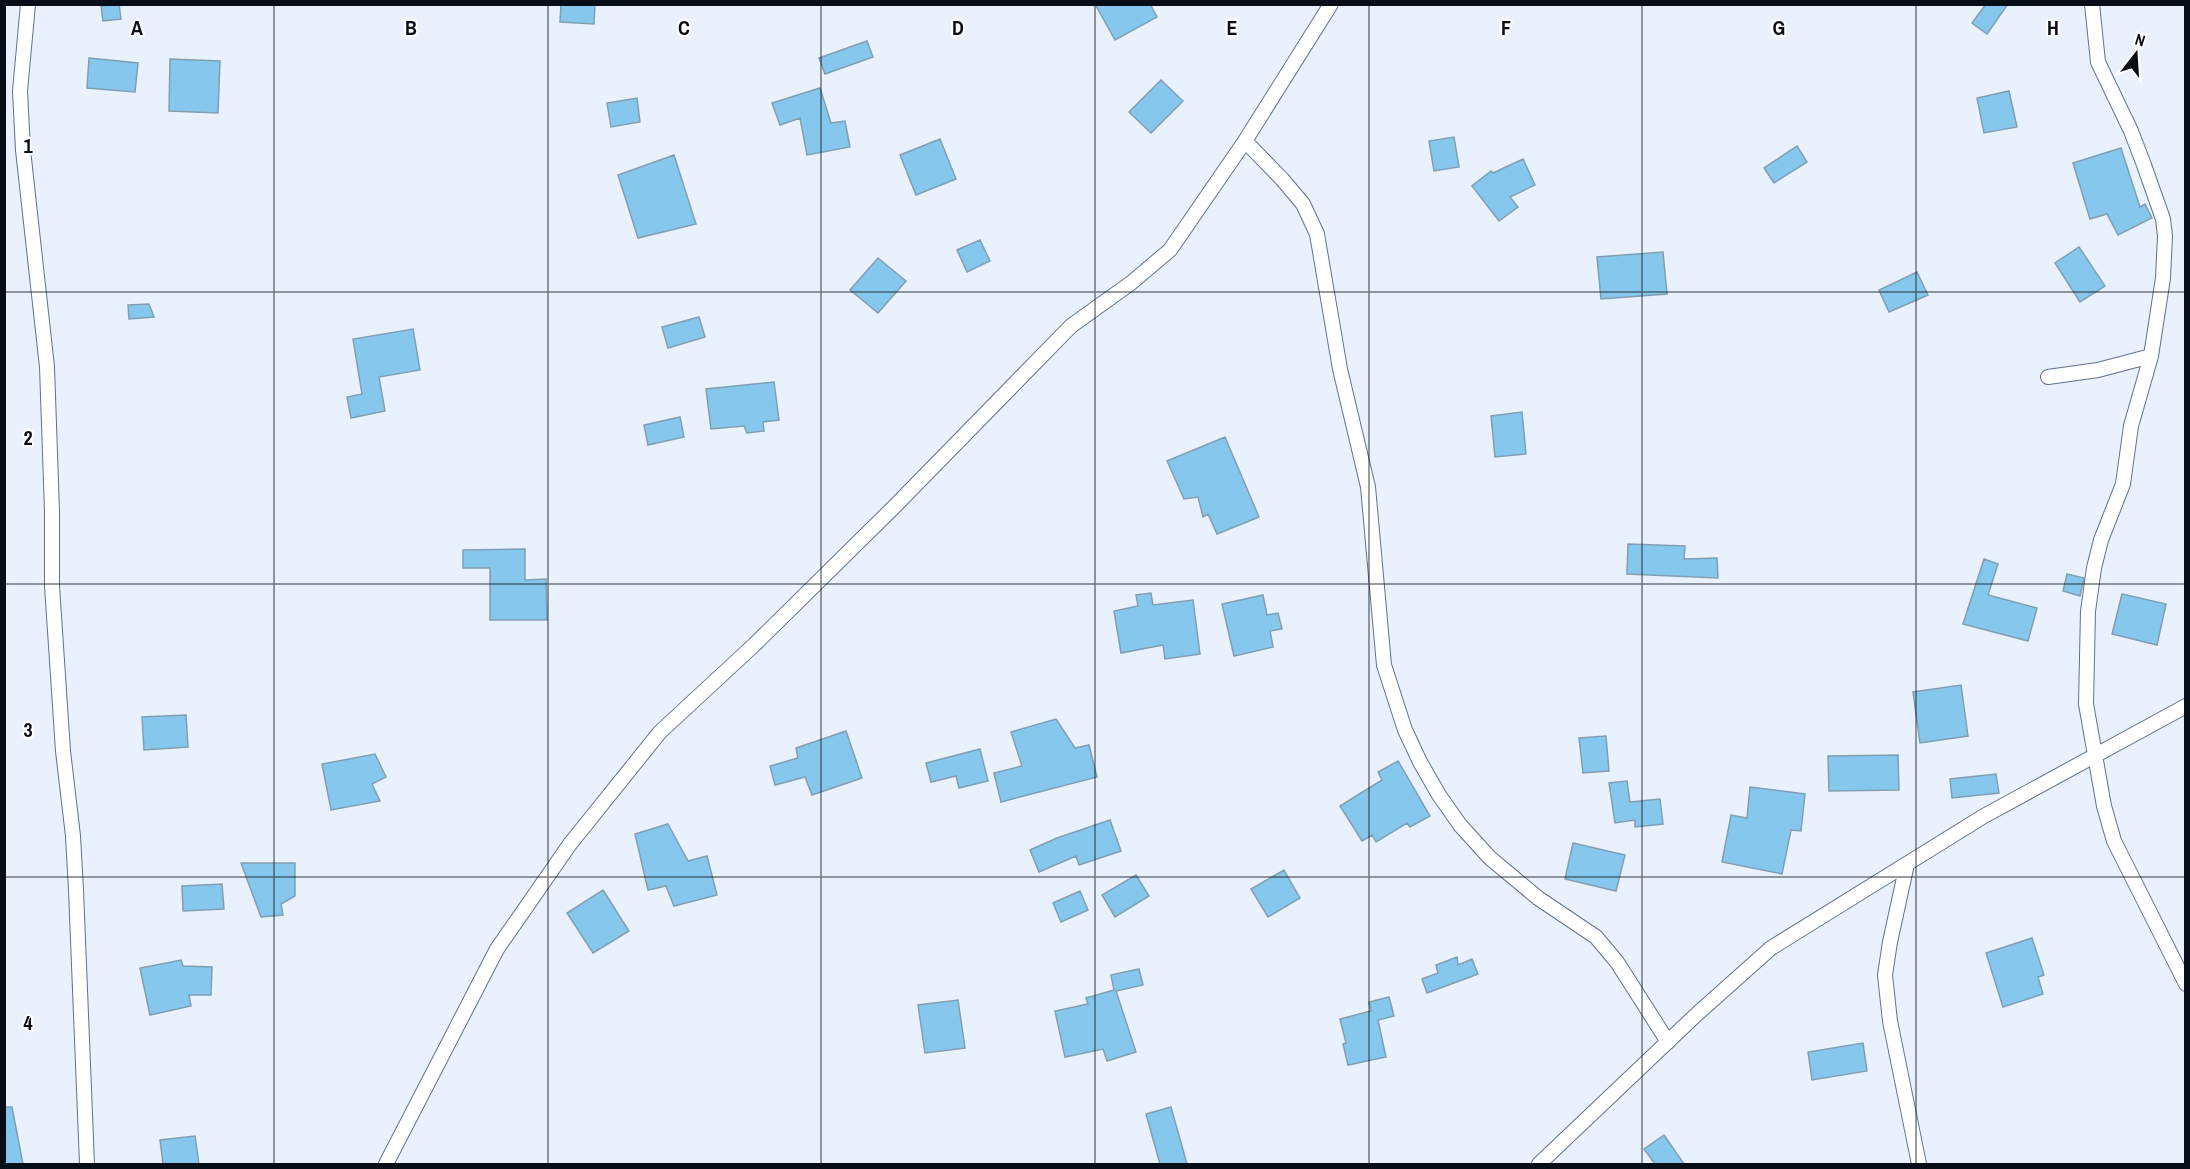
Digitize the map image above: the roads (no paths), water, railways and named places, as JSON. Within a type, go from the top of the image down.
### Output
[{"type":"street","points":[[28,4],[20,91],[23,150],[47,367],[52,586],[63,752],[73,836],[87,1164]]},
{"type":"street","points":[[386,1164],[497,949],[570,844],[660,732],[754,645],[895,507],[1071,326],[1131,283],[1170,250],[1245,141],[1331,4]]},
{"type":"street","points":[[2092,4],[2098,62],[2131,131],[2163,219],[2165,236],[2163,278],[2151,356],[2131,426],[2123,484],[2101,540],[2088,610],[2086,704],[2104,806],[2114,841],[2186,984]]},
{"type":"street","points":[[1245,141],[1303,204],[1317,234],[1337,352],[1368,487],[1384,666],[1405,730],[1420,762],[1460,825],[1490,858],[1538,898],[1596,937],[1617,962],[1668,1042]]},
{"type":"street","points":[[2048,377],[2098,370],[2151,356]]},
{"type":"street","points":[[1539,1164],[1771,948],[1984,816],[2186,706]]},
{"type":"street","points":[[1907,864],[1885,975],[1890,1021],[1919,1164]]}]
